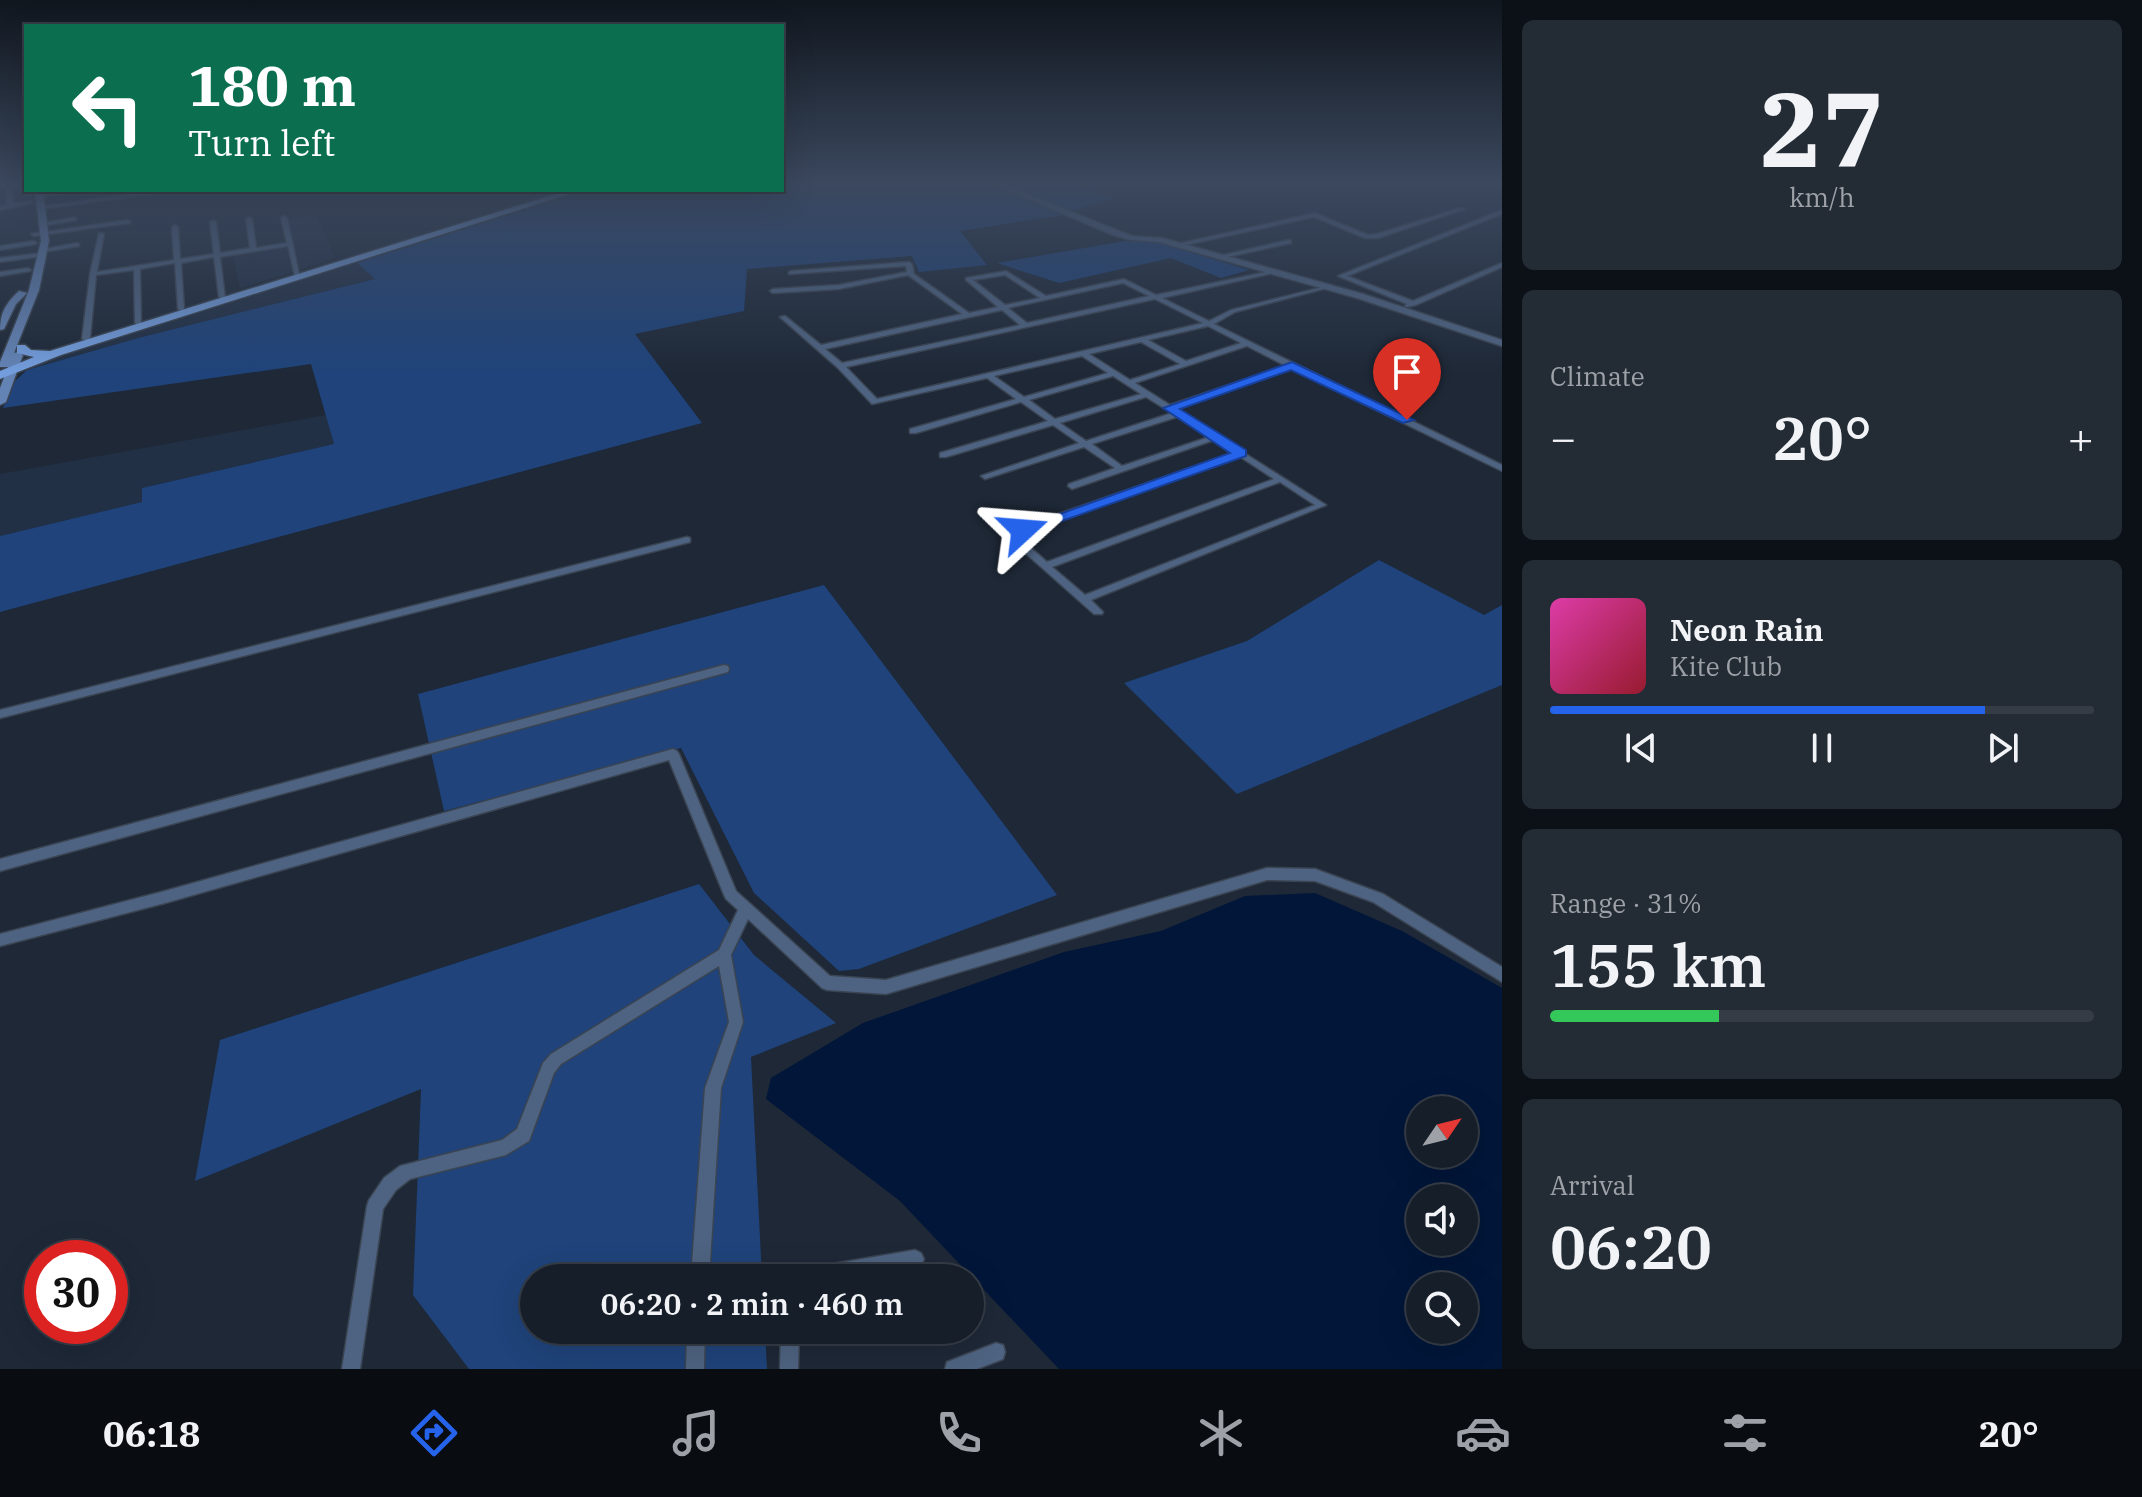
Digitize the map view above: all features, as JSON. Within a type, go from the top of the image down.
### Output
[{"type":"main road","points":[[0,350],[37,246]]},
{"type":"main road","points":[[0,402],[6,371],[34,290],[39,246]]},
{"type":"main road","points":[[6,371],[24,369],[51,353],[387,246]]},
{"type":"main road","points":[[6,371],[86,339],[393,246]]},
{"type":"main road","points":[[6,371],[21,347],[36,301],[34,290]]},
{"type":"main road","points":[[0,327],[12,303],[22,293]]},
{"type":"main road","points":[[21,347],[23,352],[30,354],[51,353]]},
{"type":"street","points":[[0,260],[31,246]]},
{"type":"street","points":[[86,339],[99,246]]},
{"type":"street","points":[[176,246],[181,309]]},
{"type":"street","points":[[214,246],[222,297]]},
{"type":"street","points":[[252,246],[253,250]]},
{"type":"street","points":[[93,274],[279,246]]},
{"type":"street","points":[[291,246],[297,275]]},
{"type":"street","points":[[1179,246],[1325,287],[1502,343]]},
{"type":"street","points":[[1218,257],[1271,246]]},
{"type":"street","points":[[1414,304],[1341,276],[1417,246]]},
{"type":"street","points":[[791,273],[909,264],[911,273],[966,314]]},
{"type":"street","points":[[1400,310],[1502,265]]},
{"type":"street","points":[[137,268],[138,323]]},
{"type":"street","points":[[0,274],[28,270]]},
{"type":"street","points":[[841,366],[1269,272]]},
{"type":"street","points":[[773,291],[839,287],[911,273]]},
{"type":"street","points":[[1026,326],[968,279],[1006,273],[1045,298]]},
{"type":"street","points":[[819,348],[1124,281],[1502,468]]},
{"type":"street","points":[[783,317],[841,366],[875,402],[1209,324],[1233,311],[1325,287]]},
{"type":"street","points":[[1142,340],[1186,364]]},
{"type":"street","points":[[1129,383],[1248,343]]},
{"type":"street","points":[[1084,599],[1322,505],[1085,355]]},
{"type":"street","points":[[985,476],[1082,445],[1292,366]]},
{"type":"street","points":[[913,431],[1115,373]]},
{"type":"street","points":[[989,376],[1082,445],[1121,469]]},
{"type":"street","points":[[943,455],[1148,394]]},
{"type":"street","points":[[1072,486],[1211,439]]},
{"type":"street","points":[[1098,612],[1009,534],[1241,453]]},
{"type":"street","points":[[1045,566],[1281,479]]},
{"type":"street","points":[[1007,517],[1023,530]]},
{"type":"street","points":[[0,714],[687,540]]},
{"type":"street","points":[[0,865],[724,669]]},
{"type":"street","points":[[0,940],[165,897],[673,754],[731,895],[827,983],[886,987],[1267,874],[1315,875],[1378,898],[1502,975]]},
{"type":"street","points":[[351,1369],[375,1206],[390,1184],[406,1172],[506,1147],[523,1135],[548,1068],[556,1059],[724,955],[746,909]]},
{"type":"street","points":[[701,1264],[713,1088],[736,1022],[724,955]]},
{"type":"street","points":[[886,1264],[915,1259]]},
{"type":"street","points":[[695,1369],[696,1344]]},
{"type":"street","points":[[789,1369],[790,1344]]},
{"type":"street","points":[[954,1369],[996,1352]]},
{"type":"shaded area","points":[[288,246],[293,272],[240,288],[233,254]]},
{"type":"shaded area","points":[[294,246],[330,246],[335,258],[298,270]]},
{"type":"shaded area","points":[[411,246],[972,246],[987,265],[919,272],[912,256],[747,269],[744,311],[635,334],[702,423],[0,612],[0,536],[142,502],[142,488],[334,444],[311,364],[3,408],[14,382],[27,370],[138,338],[375,279],[357,263]]},
{"type":"shaded area","points":[[1097,246],[1169,246],[1249,270],[1221,278],[1171,258],[1059,283],[997,263]]},
{"type":"shaded area","points":[[357,263],[376,279],[138,338],[27,370],[47,361]]},
{"type":"shaded area","points":[[326,415],[334,444],[143,488],[142,502],[0,536],[0,474]]},
{"type":"shaded area","points":[[1379,560],[1484,615],[1502,605],[1502,685],[1237,794],[1124,683],[1247,641]]},
{"type":"shaded area","points":[[824,585],[1057,895],[859,969],[839,971],[754,893],[681,748],[444,811],[418,694]]},
{"type":"shaded area","points":[[699,884],[754,955],[836,1023],[751,1057],[761,1264],[520,1264],[520,1344],[766,1344],[767,1369],[469,1369],[413,1295],[421,1089],[195,1181],[220,1040]]},
{"type":"shaded area","points":[[1315,893],[1402,931],[1502,988],[1502,1369],[1059,1369],[984,1290],[984,1264],[960,1264],[900,1201],[766,1099],[771,1078],[863,1023],[1064,952],[1161,931],[1245,896]]},
{"type":"route","points":[[1023,530],[1241,453],[1170,408],[1292,366],[1407,420]]}]
